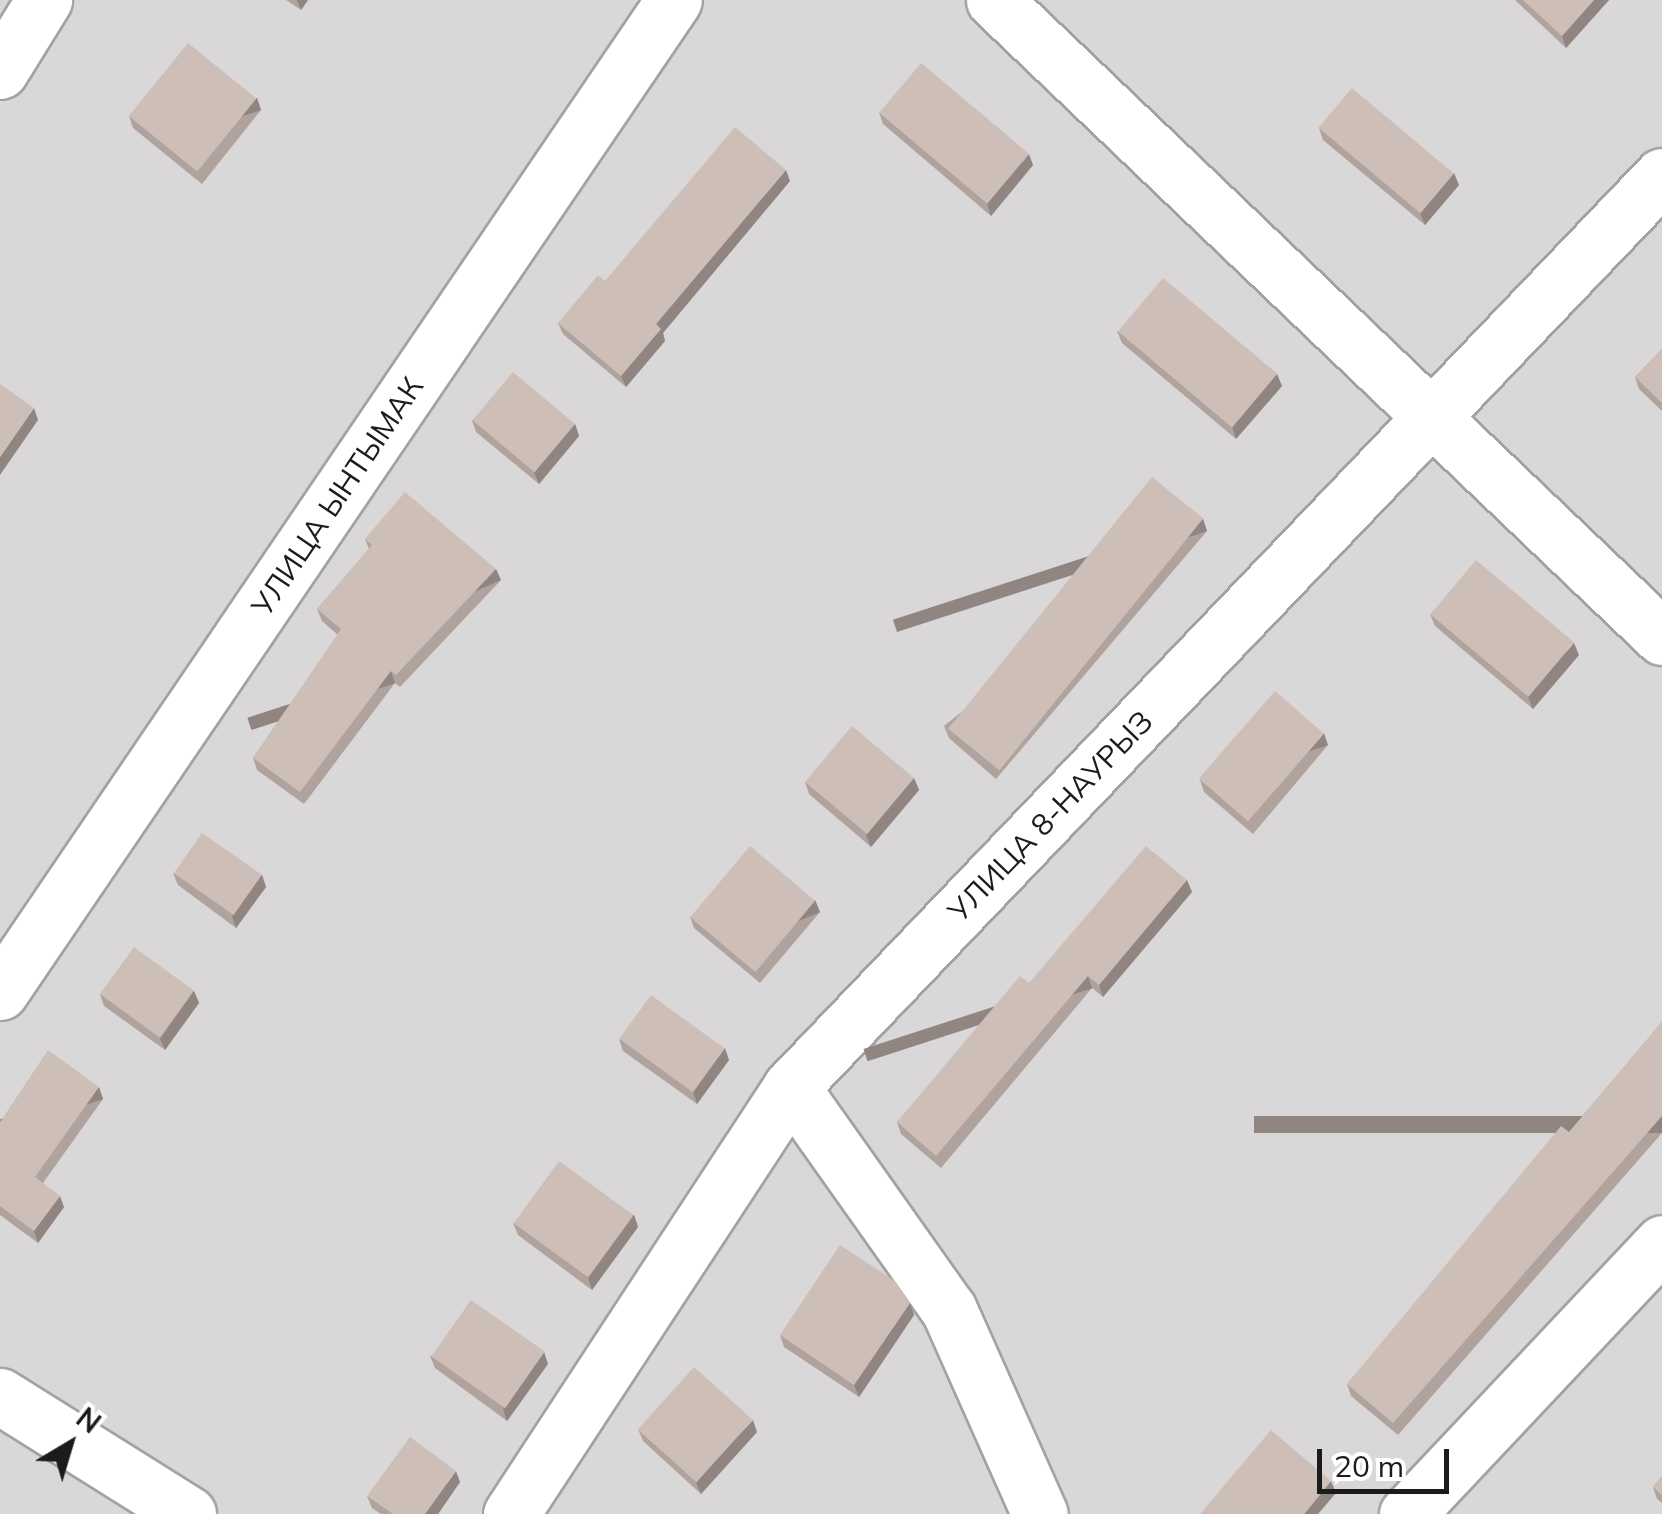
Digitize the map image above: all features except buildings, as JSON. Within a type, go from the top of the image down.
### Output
[{"type":"street","points":[[0,71],[44,0]]},
{"type":"street","name":"УЛИЦА ЫНТЫМАК","points":[[0,992],[674,0]]},
{"type":"street","points":[[994,0],[1662,637]]},
{"type":"street","name":"УЛИЦА 8-НАУРЫЗ","points":[[511,1514],[791,1087],[1662,176]]},
{"type":"street","points":[[791,1087],[950,1310],[1040,1514]]},
{"type":"street","points":[[1407,1514],[1662,1243]]},
{"type":"street","points":[[0,1396],[188,1514]]},
{"type":"shaded area","points":[[0,0],[1662,0],[1662,1514],[0,1514]]}]
